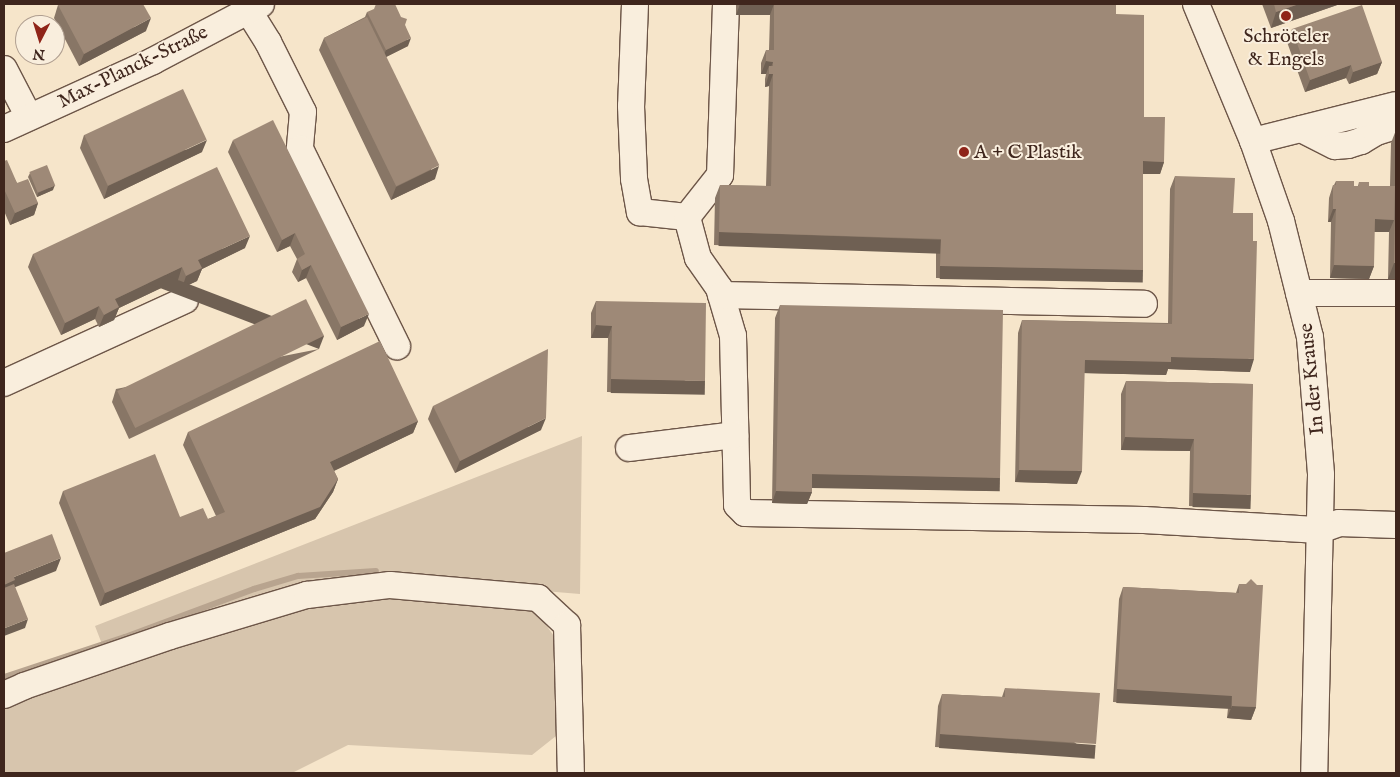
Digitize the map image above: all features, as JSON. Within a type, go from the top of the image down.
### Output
[{"type":"street","points":[[635,4],[631,106],[634,179],[640,212],[686,217]]},
{"type":"street","points":[[686,217],[720,175],[726,4]]},
{"type":"street","name":"In der Krause","points":[[1196,4],[1253,142],[1281,221],[1311,347],[1321,475],[1314,773]]},
{"type":"street","points":[[254,7],[268,42],[303,112],[300,149],[397,346]]},
{"type":"street","name":"Max-Planck-Straße","points":[[4,129],[153,61],[254,7]]},
{"type":"street","points":[[4,69],[29,117]]},
{"type":"street","points":[[1253,142],[1396,104]]},
{"type":"street","points":[[1301,129],[1335,146],[1362,141],[1376,132],[1396,126]]},
{"type":"street","points":[[686,217],[698,258],[719,288],[733,336],[737,505],[745,513],[1144,520],[1320,530],[1339,523],[1396,525]]},
{"type":"street","points":[[1299,293],[1396,293]]},
{"type":"street","points":[[721,295],[1144,304]]},
{"type":"street","points":[[4,383],[185,300]]},
{"type":"street","points":[[629,448],[735,435]]},
{"type":"street","points":[[4,695],[24,686],[170,636],[307,595],[390,585],[538,598],[567,626],[571,773]]},
{"type":"shaded area","points":[[582,436],[580,594],[390,578],[105,652],[95,626]]},
{"type":"shaded area","points":[[393,591],[534,608],[556,639],[561,732],[532,755],[348,745],[292,773],[4,773],[4,702],[308,603]]},
{"type":"building","points":[[143,4],[151,18],[84,54],[58,5]]},
{"type":"building","points":[[376,4],[395,4],[401,17],[407,19],[405,25],[411,38],[386,50],[367,12],[374,9]]},
{"type":"building","name":"A + C Plastik","points":[[774,4],[1116,4],[1116,14],[1144,15],[1144,117],[1165,117],[1164,162],[1143,161],[1143,270],[940,266],[941,239],[719,232],[720,185],[771,186],[773,74],[769,74],[769,66],[773,66],[773,62],[766,61],[766,50],[774,50]]},
{"type":"building","points":[[1274,4],[1299,4],[1276,12]]},
{"type":"building","points":[[1362,5],[1382,62],[1353,72],[1351,65],[1310,80],[1292,29]]},
{"type":"building","points":[[367,17],[439,165],[396,186],[324,38]]},
{"type":"building","points":[[183,89],[207,140],[108,186],[84,135]]},
{"type":"building","points":[[273,120],[369,314],[341,327],[311,265],[302,270],[297,259],[305,254],[295,233],[282,240],[233,140]]},
{"type":"building","points":[[7,160],[17,183],[28,179],[38,203],[15,213],[4,189],[4,161]]},
{"type":"building","points":[[47,165],[55,185],[38,193],[29,172]]},
{"type":"building","points":[[217,167],[250,236],[198,260],[202,268],[186,276],[182,267],[115,299],[119,307],[104,315],[99,306],[65,323],[33,254]]},
{"type":"building","points":[[1396,173],[1396,263],[1394,263]]},
{"type":"building","points":[[1175,176],[1235,178],[1233,213],[1253,213],[1253,241],[1257,241],[1254,359],[1171,357],[1171,362],[1085,360],[1082,471],[1019,470],[1022,320],[1172,324]]},
{"type":"building","points":[[1336,181],[1354,181],[1354,186],[1359,186],[1359,182],[1369,182],[1369,186],[1395,186],[1394,220],[1375,219],[1374,266],[1334,265],[1336,209],[1333,209],[1333,185],[1336,185]]},
{"type":"building","points":[[306,299],[324,336],[135,428],[117,391]]},
{"type":"building","points":[[596,301],[706,303],[705,381],[611,379],[612,326],[596,325]]},
{"type":"building","points":[[780,305],[1003,310],[1000,478],[812,474],[812,492],[776,491]]},
{"type":"building","points":[[380,341],[418,421],[330,462],[338,479],[320,507],[105,593],[63,491],[155,454],[180,517],[203,508],[208,519],[225,512],[188,432]]},
{"type":"building","points":[[548,349],[546,418],[460,461],[433,406]]},
{"type":"building","points":[[1126,381],[1253,384],[1251,495],[1193,493],[1194,439],[1125,437]]},
{"type":"building","points":[[52,534],[61,558],[14,577],[15,580],[4,585],[4,553]]},
{"type":"building","points":[[1251,579],[1257,585],[1263,585],[1256,707],[1232,706],[1232,696],[1117,689],[1123,587],[1239,593],[1239,584],[1246,584]]},
{"type":"building","points":[[14,584],[28,619],[5,628],[4,588]]},
{"type":"building","points":[[1005,688],[1100,693],[1096,744],[940,734],[942,694],[1005,697]]},
{"type":"waterway","points":[[4,677],[125,637],[254,589],[298,576],[376,571]]},
{"type":"place","name":"Schröteler & Engels","points":[[1286,16]]},
{"type":"place","name":"A + C Plastik","points":[[964,152]]}]
